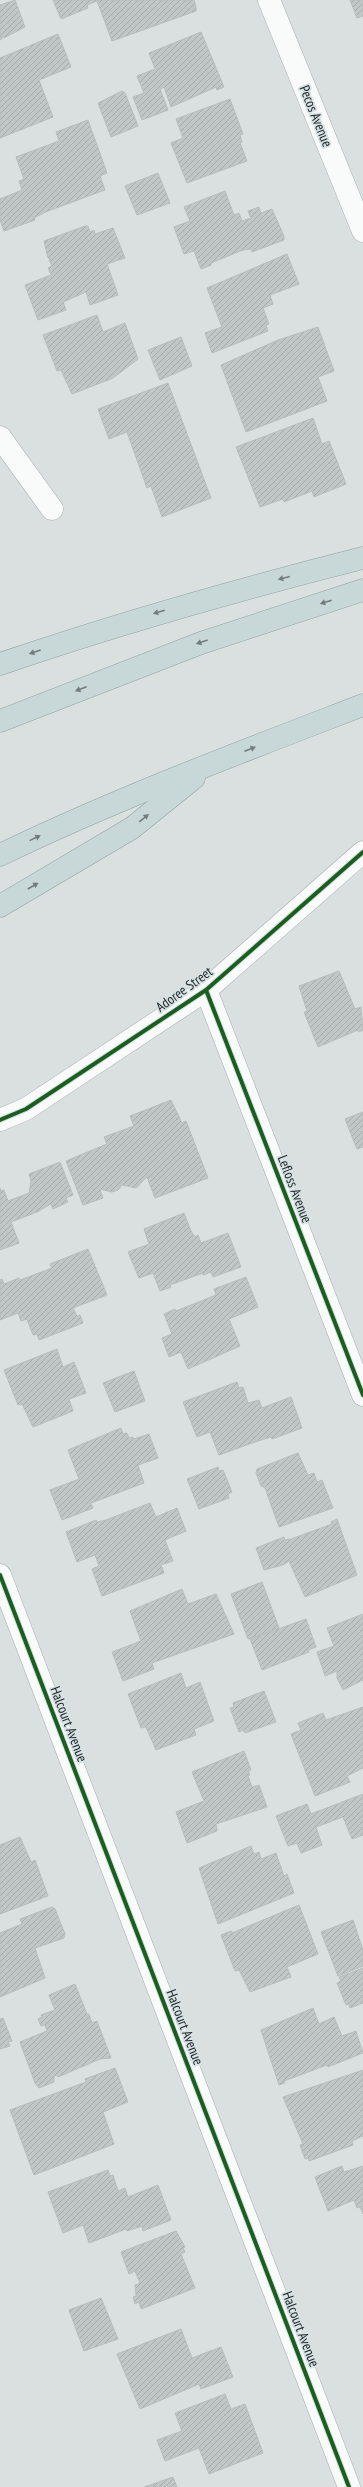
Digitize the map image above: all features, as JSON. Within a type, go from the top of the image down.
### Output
[{"type":"highway","points":[[0,664],[96,631],[210,597],[363,558]]},
{"type":"highway","points":[[0,721],[201,642],[363,590]]},
{"type":"highway","points":[[0,855],[61,826],[214,762],[363,705]]},
{"type":"highway","points":[[0,906],[132,828],[214,762]]},
{"type":"street","name":"Pecos Avenue","points":[[269,0],[363,231]]},
{"type":"street","points":[[0,438],[52,509]]},
{"type":"street","name":"Adoree Street","points":[[0,1120],[26,1109],[206,990],[363,852]]},
{"type":"street","name":"Lefloss Avenue","points":[[206,990],[363,1395]]},
{"type":"street","name":"Halcourt Avenue","points":[[0,1574],[349,2487]]},
{"type":"building","points":[[15,0],[25,27],[4,38],[1,36],[2,39],[0,40],[0,5]]},
{"type":"building","points":[[53,0],[194,0],[196,11],[112,41],[97,1],[87,5],[88,8],[61,19]]},
{"type":"building","points":[[350,0],[363,0],[363,16],[357,18]]},
{"type":"building","points":[[201,32],[224,87],[217,90],[216,87],[171,107],[164,87],[160,89],[168,110],[142,120],[133,97],[144,93],[137,76],[155,69],[149,53]]},
{"type":"building","points":[[58,34],[71,67],[39,80],[53,117],[0,138],[0,58]]},
{"type":"building","points":[[122,91],[125,93],[138,126],[111,137],[98,103]]},
{"type":"building","points":[[230,99],[243,134],[240,135],[242,142],[240,143],[247,161],[187,183],[171,143],[183,138],[176,119]]},
{"type":"building","points":[[88,120],[107,173],[100,176],[105,190],[48,211],[34,218],[35,220],[4,231],[0,220],[0,199],[22,190],[19,181],[24,179],[16,157],[59,141],[56,132]]},
{"type":"building","points":[[158,173],[170,203],[137,215],[125,186]]},
{"type":"building","points":[[225,191],[234,215],[239,213],[242,221],[251,218],[248,211],[259,207],[261,213],[272,209],[284,236],[284,240],[252,252],[251,249],[243,250],[211,263],[211,265],[201,269],[194,251],[184,254],[174,227],[190,221],[184,207]]},
{"type":"building","points":[[88,226],[90,232],[94,230],[95,234],[113,228],[125,258],[107,264],[118,295],[90,305],[86,292],[63,302],[66,310],[38,320],[25,285],[51,275],[48,268],[52,266],[49,260],[51,259],[48,258],[44,241]]},
{"type":"building","points":[[287,254],[299,284],[270,295],[273,304],[263,308],[269,324],[266,325],[268,331],[212,353],[205,333],[222,327],[207,288]]},
{"type":"building","points":[[97,315],[103,332],[125,323],[138,359],[113,378],[72,394],[61,370],[57,371],[43,335]]},
{"type":"building","points":[[318,327],[334,371],[318,377],[327,401],[246,432],[221,365],[278,340]]},
{"type":"building","points":[[181,337],[192,366],[160,380],[148,350]]},
{"type":"building","points":[[168,383],[211,498],[162,517],[151,486],[147,488],[127,432],[109,439],[98,409]]},
{"type":"building","points":[[313,418],[322,444],[329,441],[346,484],[314,497],[312,491],[284,502],[283,499],[260,507],[236,447]]},
{"type":"building","points":[[339,971],[355,1009],[361,1007],[363,1030],[359,1032],[358,1030],[318,1047],[304,1012],[307,1011],[299,986]]},
{"type":"building","points":[[171,1100],[182,1123],[186,1121],[208,1178],[155,1198],[147,1177],[136,1188],[122,1185],[118,1190],[112,1192],[100,1189],[103,1198],[83,1205],[66,1161],[107,1144],[104,1137],[134,1126],[130,1116]]},
{"type":"building","points":[[363,1112],[363,1147],[357,1149],[345,1119]]},
{"type":"building","points":[[60,1162],[73,1195],[66,1198],[68,1202],[53,1209],[51,1204],[37,1212],[11,1222],[19,1243],[0,1250],[0,1188],[1,1191],[4,1190],[8,1201],[29,1193],[31,1181],[29,1174]]},
{"type":"building","points":[[184,1213],[191,1231],[195,1237],[198,1235],[201,1243],[228,1233],[241,1267],[213,1277],[211,1272],[203,1275],[203,1273],[170,1285],[171,1287],[160,1291],[153,1273],[139,1278],[128,1252],[149,1244],[144,1229]]},
{"type":"building","points":[[88,1249],[107,1295],[73,1308],[77,1316],[80,1315],[83,1323],[39,1340],[37,1334],[33,1335],[27,1319],[21,1321],[18,1313],[0,1320],[0,1280],[2,1279],[4,1284],[19,1278],[20,1280],[52,1268],[50,1264]]},
{"type":"building","points":[[246,1277],[258,1307],[229,1319],[240,1346],[188,1369],[181,1352],[169,1357],[162,1338],[172,1334],[164,1314],[175,1309],[176,1311],[216,1295],[214,1289]]},
{"type":"building","points":[[57,1349],[63,1367],[74,1362],[86,1393],[69,1399],[73,1411],[33,1427],[22,1404],[18,1405],[4,1370]]},
{"type":"building","points":[[134,1371],[145,1401],[115,1412],[103,1383]]},
{"type":"building","points":[[237,1382],[239,1388],[243,1387],[248,1403],[259,1400],[262,1408],[291,1397],[302,1428],[272,1439],[271,1437],[255,1442],[219,1455],[210,1432],[197,1437],[183,1402]]},
{"type":"building","points":[[121,1428],[123,1434],[127,1433],[129,1438],[133,1437],[134,1439],[149,1434],[158,1458],[138,1465],[144,1483],[91,1503],[93,1508],[62,1520],[50,1490],[79,1479],[68,1450]]},
{"type":"building","points":[[298,1453],[308,1475],[314,1473],[317,1482],[322,1480],[333,1508],[279,1527],[265,1488],[261,1486],[256,1473],[257,1469]]},
{"type":"building","points":[[218,1467],[219,1471],[223,1470],[232,1492],[228,1494],[229,1498],[199,1509],[187,1479]]},
{"type":"building","points":[[150,1503],[156,1517],[177,1508],[186,1531],[165,1540],[173,1561],[161,1565],[164,1573],[102,1596],[92,1569],[99,1566],[95,1555],[77,1562],[66,1532],[96,1520],[97,1522],[106,1520]]},
{"type":"building","points":[[337,1519],[357,1575],[305,1597],[289,1561],[283,1565],[264,1570],[256,1548],[284,1537],[285,1540],[291,1539],[332,1524],[331,1522]]},
{"type":"building","points":[[262,1582],[279,1628],[248,1639],[231,1594]]},
{"type":"building","points":[[182,1589],[188,1604],[216,1594],[234,1634],[152,1663],[154,1669],[123,1681],[112,1652],[141,1641],[130,1611]]},
{"type":"building","points":[[363,1614],[363,1680],[343,1690],[337,1678],[337,1671],[325,1676],[317,1652],[334,1646],[327,1628]]},
{"type":"building","points":[[306,1619],[316,1647],[308,1650],[309,1652],[262,1670],[250,1639]]},
{"type":"building","points":[[181,1673],[186,1688],[200,1682],[214,1721],[194,1729],[196,1735],[156,1750],[146,1727],[141,1728],[128,1694]]},
{"type":"building","points":[[264,1691],[276,1722],[245,1733],[243,1730],[239,1732],[230,1708],[234,1707],[233,1703]]},
{"type":"building","points":[[363,1707],[363,1768],[347,1776],[350,1782],[315,1796],[291,1734],[301,1730],[298,1723],[323,1713],[326,1720]]},
{"type":"building","points":[[244,1751],[251,1770],[248,1771],[250,1775],[248,1776],[252,1787],[259,1785],[267,1807],[216,1824],[217,1831],[187,1843],[176,1812],[204,1801],[192,1772]]},
{"type":"building","points":[[363,1794],[363,1835],[352,1839],[343,1817],[316,1827],[322,1845],[301,1853],[297,1843],[288,1846],[276,1816],[307,1804],[311,1814]]},
{"type":"building","points":[[20,1837],[31,1862],[35,1860],[48,1896],[0,1914],[0,1845]]},
{"type":"building","points":[[251,1846],[254,1854],[259,1852],[261,1859],[276,1853],[284,1876],[287,1874],[294,1893],[218,1924],[199,1868]]},
{"type":"building","points":[[299,1905],[318,1954],[287,1967],[291,1977],[250,1992],[239,1970],[235,1971],[221,1935],[231,1931],[232,1933]]},
{"type":"building","points":[[52,1907],[55,1909],[65,1934],[64,1938],[35,1948],[45,1978],[0,1997],[0,1933],[22,1924],[20,1919]]},
{"type":"building","points":[[353,1920],[363,1950],[363,1966],[338,1976],[321,1932]]},
{"type":"building","points":[[363,1968],[363,2003],[350,2008],[349,2004],[346,2005],[337,1983],[341,1981],[339,1977]]},
{"type":"building","points":[[75,1984],[92,2023],[97,2021],[111,2058],[100,2059],[58,2077],[57,2075],[54,2076],[54,2082],[39,2088],[35,2083],[20,2042],[47,2031],[45,2025],[41,2026],[38,2019],[42,2017],[41,2015],[55,2010],[49,1995]]},
{"type":"building","points":[[313,2008],[319,2024],[334,2017],[342,2036],[356,2031],[363,2053],[328,2067],[327,2065],[284,2081],[285,2083],[279,2085],[261,2030]]},
{"type":"building","points":[[3,2018],[12,2041],[8,2042],[10,2046],[0,2049],[0,2019]]},
{"type":"building","points":[[115,2068],[128,2102],[103,2112],[114,2144],[34,2175],[10,2110],[86,2082],[85,2079]]},
{"type":"building","points":[[363,2070],[363,2136],[352,2141],[353,2145],[309,2161],[308,2158],[305,2159],[300,2145],[303,2144],[283,2097]]},
{"type":"building","points":[[342,2166],[344,2172],[363,2166],[363,2214],[360,2207],[357,2208],[354,2200],[328,2211],[315,2177]]},
{"type":"building","points":[[108,2170],[110,2176],[113,2175],[118,2191],[125,2188],[128,2197],[158,2185],[171,2220],[143,2231],[142,2226],[127,2231],[126,2229],[89,2243],[83,2225],[63,2233],[48,2192]]},
{"type":"building","points":[[176,2231],[185,2247],[183,2248],[185,2252],[181,2254],[195,2288],[141,2309],[139,2302],[135,2304],[133,2297],[136,2296],[135,2285],[140,2283],[135,2271],[129,2274],[121,2252]]},
{"type":"building","points":[[101,2298],[118,2339],[84,2351],[69,2310]]},
{"type":"building","points":[[181,2329],[192,2358],[221,2347],[233,2377],[201,2389],[199,2384],[140,2409],[117,2354]]},
{"type":"building","points":[[225,2394],[231,2409],[245,2404],[263,2453],[209,2474],[199,2448],[165,2461],[157,2440],[182,2431],[175,2413]]},
{"type":"building","points":[[173,2477],[177,2487],[144,2487]]},
{"type":"cycle path","points":[[0,1120],[26,1109],[206,990],[363,852]]},
{"type":"cycle path","points":[[206,990],[363,1395]]},
{"type":"cycle path","points":[[0,1575],[349,2487]]}]
